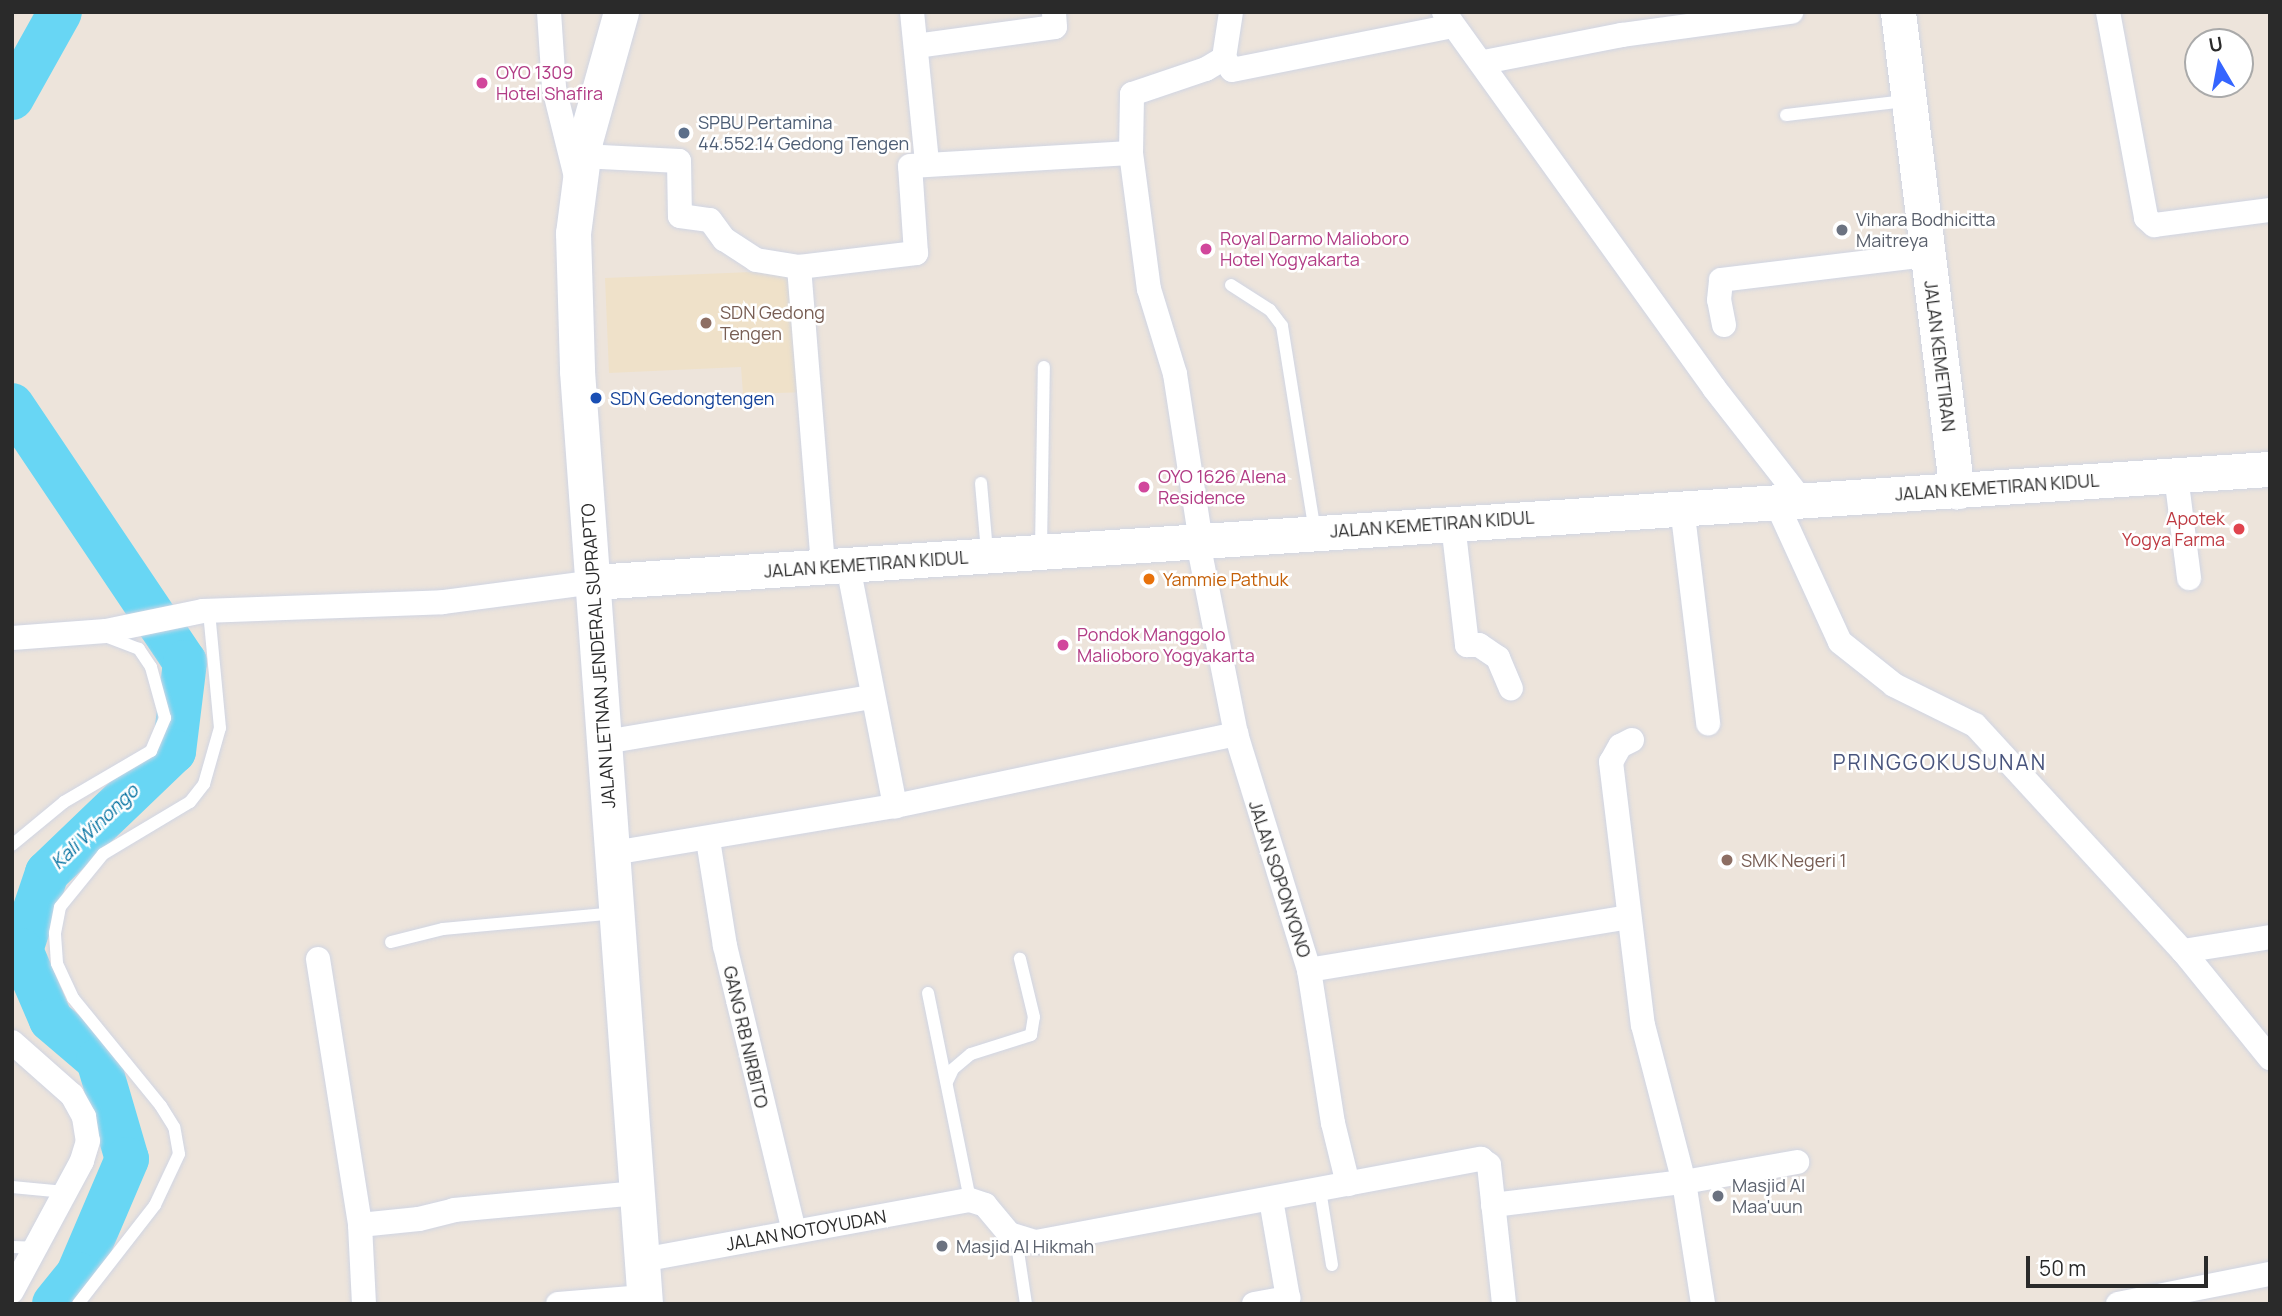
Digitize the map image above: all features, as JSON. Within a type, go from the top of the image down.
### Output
[{"type":"street","points":[[549,12],[554,88],[579,168],[676,160],[680,216],[710,220],[724,239],[754,259],[799,267],[916,253],[910,166],[1131,153]]},
{"type":"street","name":"JALAN LETNAN JENDERAL SUPRAPTO","points":[[621,12],[579,168],[573,233],[577,371],[645,1301]]},
{"type":"street","points":[[912,12],[926,153]]},
{"type":"street","points":[[916,46],[1055,27],[1054,12]]},
{"type":"street","points":[[1231,12],[1224,58],[1232,70],[1448,19],[1484,62],[1714,388],[1788,499],[1840,642],[1894,685],[1975,725],[2183,951],[2270,1058]]},
{"type":"street","points":[[1484,62],[1622,36],[1791,12]]},
{"type":"street","points":[[2108,12],[2146,218],[2154,225],[2270,209]]},
{"type":"street","name":"JALAN KEMETIRAN","points":[[1906,13],[1909,101],[1957,491]]},
{"type":"street","name":"JALAN SOPONYONO","points":[[1224,58],[1206,69],[1132,94],[1131,153],[1149,289],[1175,374],[1203,577],[1236,734],[1309,970],[1333,1123],[1348,1184]]},
{"type":"street","points":[[1724,324],[1719,300],[1721,280],[1928,255]]},
{"type":"street","points":[[799,267],[835,567],[870,697],[895,806]]},
{"type":"street","name":"JALAN KEMETIRAN KIDUL","points":[[594,582],[1788,499],[1957,491],[2270,469]]},
{"type":"street","points":[[2176,476],[2189,578]]},
{"type":"street","points":[[1682,507],[1708,723]]},
{"type":"street","points":[[1453,524],[1467,645],[1479,645],[1498,658],[1511,688]]},
{"type":"street","points":[[12,638],[128,627],[206,611],[443,602],[594,582]]},
{"type":"street","points":[[605,742],[870,697]]},
{"type":"street","points":[[613,853],[708,840],[895,806],[1236,734]]},
{"type":"street","points":[[1632,740],[1620,746],[1611,762],[1629,917],[1643,1025],[1684,1182],[1703,1304]]},
{"type":"street","name":"GANG RB NIRBITO","points":[[708,840],[725,946],[794,1232]]},
{"type":"street","points":[[1309,970],[1629,917]]},
{"type":"street","points":[[2183,951],[2270,937]]},
{"type":"street","points":[[318,959],[360,1226],[364,1304]]},
{"type":"street","points":[[12,1291],[24,1248],[65,1192],[86,1151],[85,1117],[72,1095],[14,1040]]},
{"type":"street","points":[[970,1200],[985,1205],[1016,1238],[1036,1242],[1484,1160],[1493,1205],[1504,1304]]},
{"type":"street","points":[[1493,1205],[1684,1182],[1797,1162]]},
{"type":"street","points":[[360,1226],[419,1219],[454,1210],[637,1193]]},
{"type":"street","name":"JALAN NOTOYUDAN","points":[[642,1260],[970,1200]]},
{"type":"street","points":[[1254,1304],[1288,1298],[1271,1200]]},
{"type":"street","points":[[2118,1304],[2270,1275]]},
{"type":"street","points":[[558,1304],[645,1301]]},
{"type":"lane","points":[[1786,115],[1909,101]]},
{"type":"lane","points":[[1231,285],[1270,310],[1282,326],[1315,532]]},
{"type":"lane","points":[[1041,552],[1044,367]]},
{"type":"lane","points":[[981,483],[987,556]]},
{"type":"lane","points":[[78,1304],[155,1205],[179,1154],[174,1128],[161,1106],[73,998],[57,963],[57,920],[74,884],[103,854],[190,802],[204,784],[220,728],[206,611]]},
{"type":"lane","points":[[12,845],[64,802],[151,751],[165,719],[151,667],[139,649],[90,631]]},
{"type":"lane","points":[[391,942],[443,929],[616,913]]},
{"type":"lane","points":[[947,1082],[953,1069],[971,1054],[1031,1035],[1034,1017],[1020,959]]},
{"type":"lane","points":[[928,993],[970,1200]]},
{"type":"lane","points":[[12,1187],[65,1192]]},
{"type":"lane","points":[[1320,1190],[1332,1265]]},
{"type":"lane","points":[[1016,1238],[1026,1304]]},
{"type":"shaded area","name":"SDN Gedong Tengen","points":[[803,270],[808,392],[743,394],[741,367],[609,373],[605,278]]},
{"type":"waterway","name":"Kali Winongo","points":[[12,98],[60,12]]},
{"type":"waterway","name":"Kali Winongo","points":[[12,405],[185,662],[174,751],[47,873],[21,950],[51,1020],[98,1060],[127,1159],[78,1274],[54,1304]]},
{"type":"place","name":"OYO 1309 Hotel Shafira","points":[[482,83]]},
{"type":"place","name":"SPBU Pertamina 44.552.14 Gedong Tengen","points":[[684,133]]},
{"type":"place","name":"Vihara Bodhicitta Maitreya","points":[[1842,230]]},
{"type":"place","name":"Royal Darmo Malioboro Hotel Yogyakarta","points":[[1206,249]]},
{"type":"place","name":"SDN Gedong Tengen","points":[[706,323]]},
{"type":"place","name":"SDN Gedongtengen","points":[[596,398]]},
{"type":"place","name":"OYO 1626 Alena Residence","points":[[1144,487]]},
{"type":"place","name":"Apotek Yogya Farma","points":[[2239,529]]},
{"type":"place","name":"Yammie Pathuk","points":[[1149,579]]},
{"type":"place","name":"Pondok Manggolo Malioboro Yogyakarta","points":[[1063,645]]},
{"type":"place","name":"SMK Negeri 1","points":[[1727,860]]},
{"type":"place","name":"Masjid Al Maa'uun","points":[[1718,1196]]},
{"type":"place","name":"Masjid Al Hikmah","points":[[942,1246]]},
{"type":"district","name":"PRINGGOKUSUNAN","points":[[1940,762]]}]
